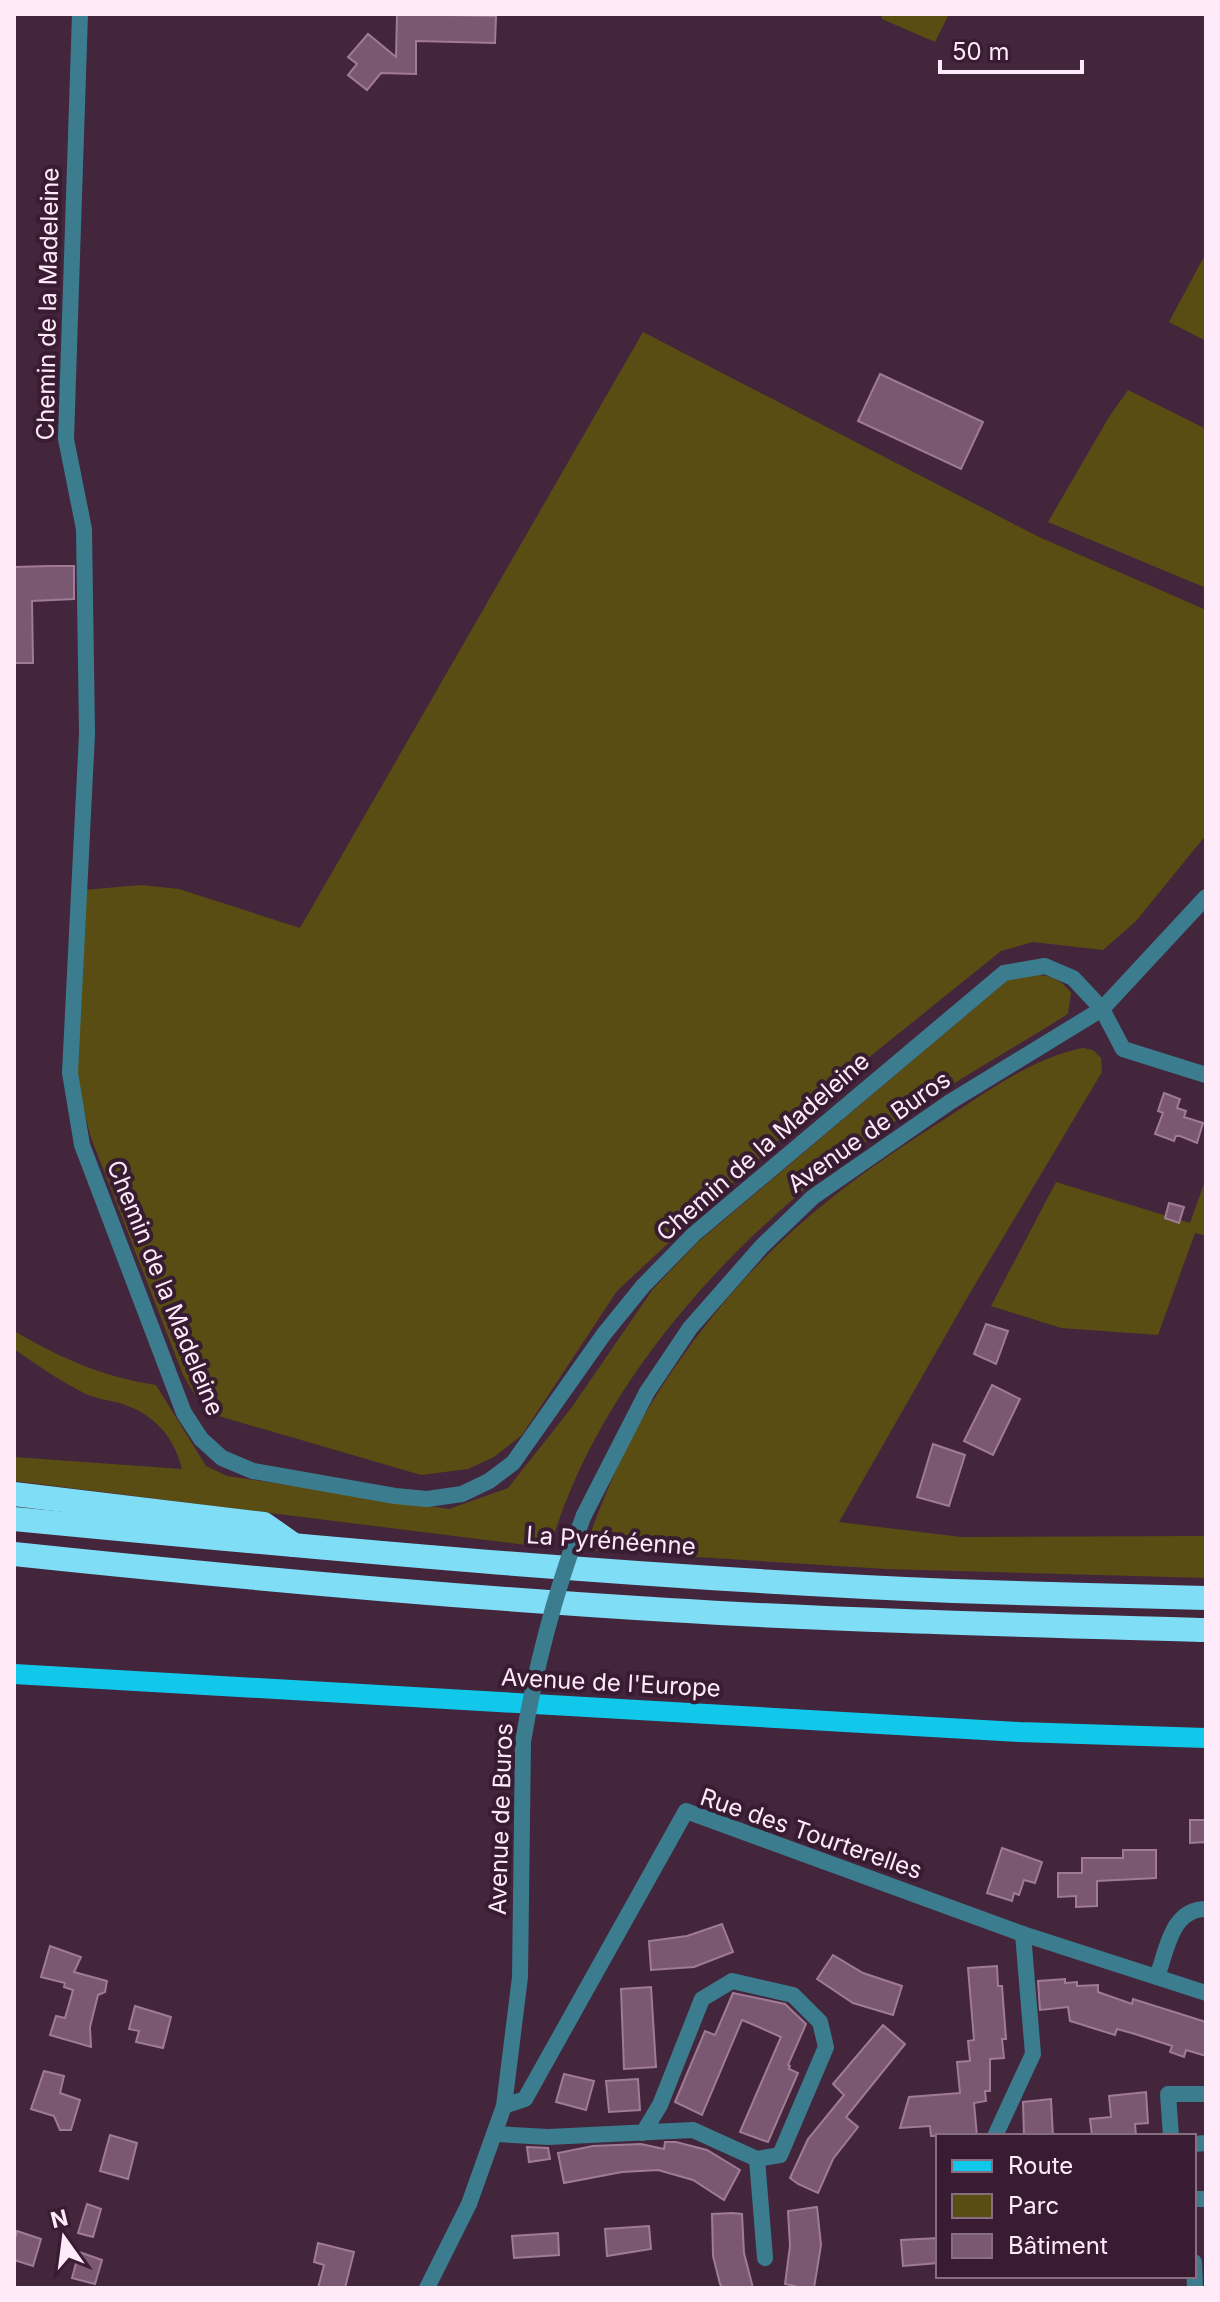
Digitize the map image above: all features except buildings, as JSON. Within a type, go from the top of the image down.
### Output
[{"type":"highway","points":[[14,1494],[264,1524],[296,1546]]},
{"type":"highway","name":"La Pyrénéenne","points":[[14,1519],[296,1546],[667,1574],[952,1591],[1206,1598]]},
{"type":"highway","points":[[14,1554],[181,1572],[668,1610],[964,1624],[1206,1630]]},
{"type":"main road","name":"Avenue de l'Europe","points":[[14,1674],[1003,1731],[1206,1738]]},
{"type":"street","name":"Chemin de la Madeleine","points":[[80,14],[66,439],[84,529],[87,734],[70,1073],[82,1145],[184,1413],[201,1439],[222,1458],[253,1471],[395,1496],[427,1499],[462,1494],[489,1481],[513,1463],[604,1334],[643,1286],[694,1234],[1004,973],[1045,966],[1073,978],[1102,1009],[1123,1049],[1206,1075]]},
{"type":"street","name":"Avenue de Buros","points":[[427,2288],[469,2204],[504,2106],[520,1977],[523,1742],[546,1628],[584,1515],[647,1392],[690,1328],[762,1246],[813,1197],[950,1102],[1102,1009],[1206,897]]},
{"type":"street","name":"Rue des Tourterelles","points":[[504,2106],[525,2099],[686,1811],[1023,1934],[1206,1993]]},
{"type":"street","points":[[1157,1977],[1175,1925],[1187,1913],[1206,1909]]},
{"type":"street","points":[[996,2134],[1033,2054],[1023,1934]]},
{"type":"street","points":[[496,2134],[548,2137],[643,2133],[693,2130],[757,2159],[780,2155],[826,2047],[820,2022],[793,1995],[732,1981],[702,1999],[660,2105],[643,2133]]},
{"type":"street","points":[[1171,2134],[1168,2094],[1206,2094]]},
{"type":"street","points":[[660,2105],[674,2131]]},
{"type":"street","points":[[757,2159],[765,2258]]},
{"type":"green space","points":[[881,14],[949,14],[935,42],[882,19]]},
{"type":"green space","points":[[1206,253],[1206,341],[1169,322]]},
{"type":"green space","points":[[643,332],[1039,537],[1206,610],[1206,835],[1136,921],[1103,950],[1033,942],[1001,951],[862,1063],[617,1291],[522,1435],[494,1457],[468,1469],[421,1475],[205,1412],[183,1375],[90,1135],[81,1097],[75,1057],[83,890],[141,885],[179,889],[300,928]]},
{"type":"green space","points":[[1128,390],[1206,429],[1206,588],[1048,522]]},
{"type":"green space","points":[[1028,974],[1052,978],[1067,988],[1071,993],[1068,1014],[874,1136],[771,1218],[723,1266],[678,1316],[601,1427],[572,1487],[550,1548],[14,1481],[14,1457],[182,1469],[174,1447],[154,1421],[123,1404],[87,1394],[47,1372],[14,1349],[14,1331],[82,1365],[156,1385],[206,1466],[227,1476],[449,1509],[508,1488],[572,1407],[653,1289],[698,1242],[1009,979]]},
{"type":"green space","points":[[1083,1048],[1093,1050],[1101,1058],[1102,1072],[967,1298],[839,1522],[961,1537],[1206,1536],[1206,1578],[886,1569],[584,1550],[618,1466],[657,1394],[707,1324],[763,1259],[839,1192],[916,1137],[1013,1076],[1047,1059]]},
{"type":"green space","points":[[1206,1178],[1206,1236],[1195,1233],[1158,1335],[1061,1328],[991,1306],[1056,1182],[1190,1223]]}]
